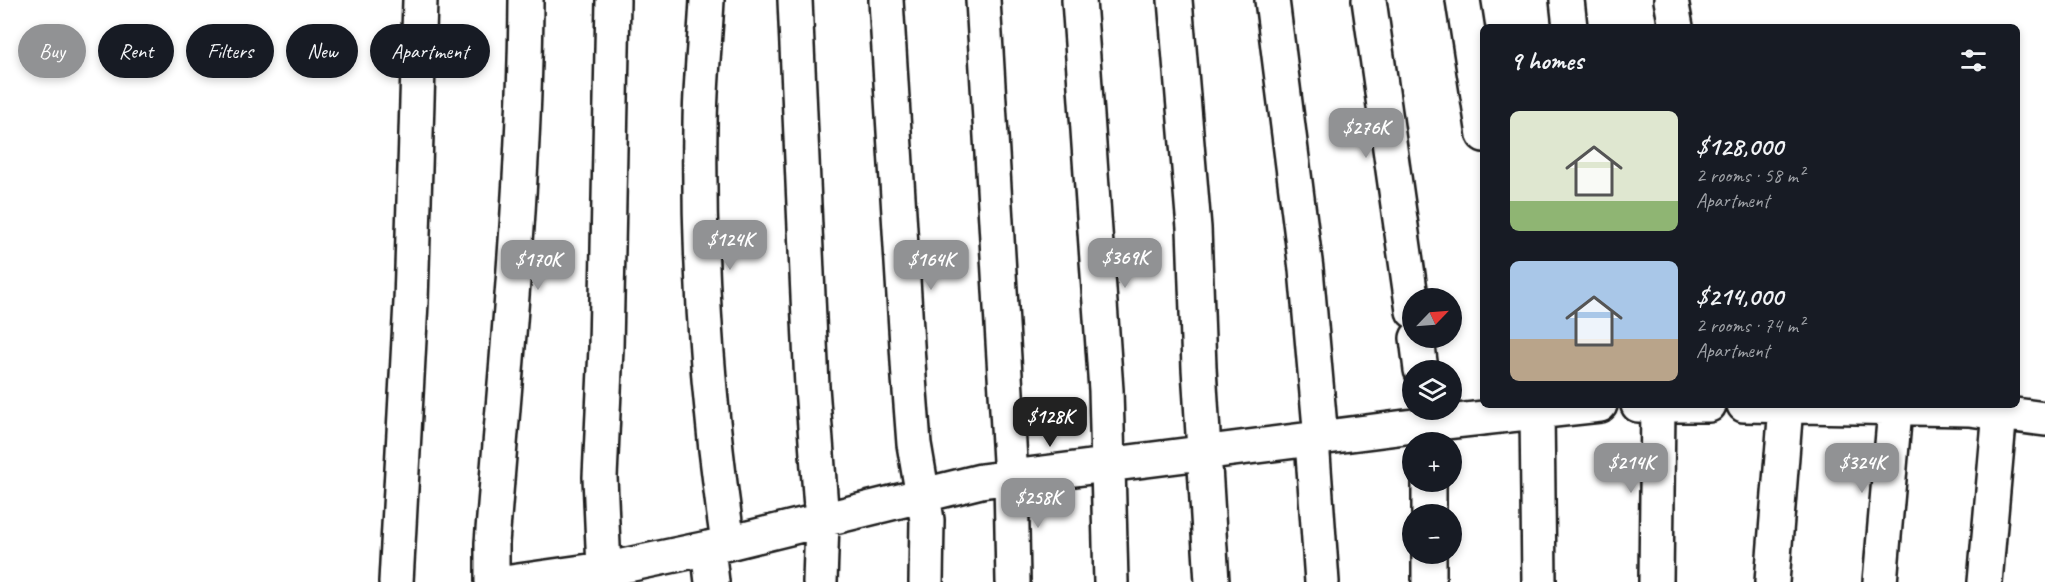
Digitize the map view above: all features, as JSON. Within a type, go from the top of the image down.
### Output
[{"type":"street","points":[[396,582],[411,302],[420,0]]},
{"type":"street","points":[[492,582],[492,543],[525,76],[526,0]]},
{"type":"street","points":[[613,0],[606,348],[600,477],[614,573]]},
{"type":"street","points":[[707,0],[700,126],[703,259],[718,546],[712,582]]},
{"type":"street","points":[[795,0],[812,376],[822,521],[820,582]]},
{"type":"street","points":[[886,0],[914,444],[928,536],[926,582]]},
{"type":"street","points":[[983,0],[1011,478],[1013,582]]},
{"type":"street","points":[[1079,0],[1106,378],[1111,582]]},
{"type":"street","points":[[1175,0],[1194,228],[1212,582]]},
{"type":"street","points":[[1272,0],[1305,269],[1322,582]]},
{"type":"street","points":[[1369,0],[1410,288]]},
{"type":"street","points":[[1463,0],[1480,109]]},
{"type":"street","points":[[1567,0],[1570,24]]},
{"type":"street","points":[[1671,0],[1675,24]]},
{"type":"street","points":[[513,582],[614,573],[981,481],[1316,440],[1544,408]]},
{"type":"street","points":[[1648,408],[1656,582]]},
{"type":"street","points":[[1772,582],[1786,408]]},
{"type":"street","points":[[1840,408],[2000,411],[2045,418]]},
{"type":"street","points":[[1526,409],[1539,582]]},
{"type":"street","points":[[1880,582],[1895,410]]},
{"type":"street","points":[[1984,582],[2000,411]]},
{"type":"street","points":[[1429,564],[1429,582]]}]
